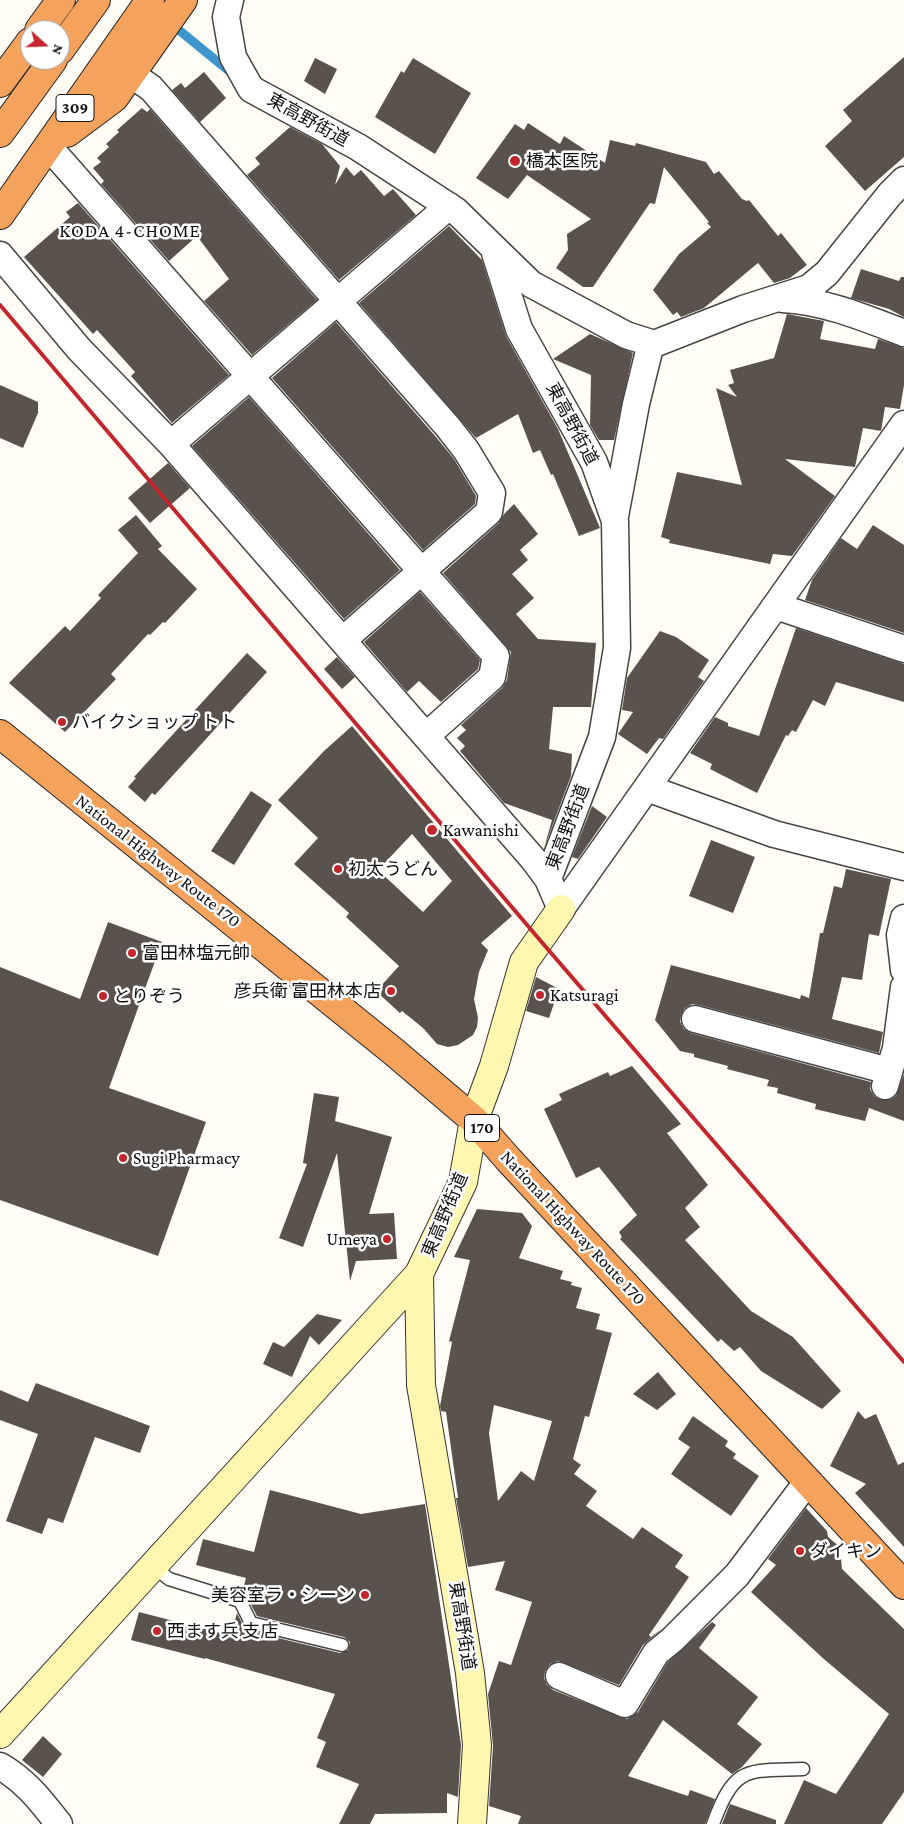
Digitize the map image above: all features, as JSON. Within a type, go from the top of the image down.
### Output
[{"type":"highway","points":[[46,20],[61,0]]},
{"type":"highway","points":[[70,36],[96,0]]},
{"type":"highway","name":"309","points":[[0,215],[150,0]]},
{"type":"highway","name":"309","points":[[48,146],[114,98],[183,0]]},
{"type":"highway","points":[[0,84],[20,56]]},
{"type":"highway","name":"309","points":[[0,134],[46,70]]},
{"type":"highway","name":"National Highway Route 170","points":[[0,734],[328,997],[474,1120],[508,1159],[904,1585]]},
{"type":"street","name":"東高野街道","points":[[230,0],[226,17],[233,57],[251,89],[358,147],[449,206],[494,249],[519,329],[594,462],[615,521],[618,648],[602,737],[548,879],[562,909],[524,962],[494,1066],[474,1120],[463,1182],[419,1274],[421,1385],[471,1682],[477,1745],[474,1824]]},
{"type":"street","points":[[131,74],[152,88],[448,427],[466,450],[492,493],[489,512],[343,640]]},
{"type":"street","points":[[48,146],[496,656],[492,677],[426,736]]},
{"type":"street","points":[[494,249],[531,284],[626,335],[651,343],[809,288],[827,273],[890,194],[904,180]]},
{"type":"street","points":[[171,444],[449,206]]},
{"type":"street","points":[[0,255],[79,349],[171,444],[343,640],[548,879]]},
{"type":"street","points":[[774,299],[804,300],[856,315],[904,333]]},
{"type":"street","points":[[615,521],[618,490],[651,343]]},
{"type":"street","points":[[562,909],[904,424]]},
{"type":"street","points":[[776,606],[904,649]]},
{"type":"street","points":[[647,788],[774,834],[904,867]]},
{"type":"street","points":[[904,918],[900,935],[904,970]]},
{"type":"street","points":[[695,1020],[893,1064],[904,986]]},
{"type":"street","points":[[0,1734],[419,1274]]},
{"type":"street","points":[[559,1676],[625,1704],[656,1654],[737,1575],[808,1481]]},
{"type":"street","points":[[0,1766],[32,1790],[59,1824]]},
{"type":"lane","points":[[153,1566],[169,1579],[240,1601],[251,1623],[342,1645]]},
{"type":"lane","points":[[713,1824],[721,1803],[735,1780],[753,1771],[803,1769]]},
{"type":"building","points":[[904,57],[904,157],[865,191],[825,146],[852,121],[843,110]]},
{"type":"building","points":[[315,58],[337,69],[325,94],[304,81]]},
{"type":"building","points":[[413,58],[471,93],[435,154],[375,117],[401,71],[404,73]]},
{"type":"building","points":[[204,72],[226,98],[200,122],[172,90],[181,83],[185,88]]},
{"type":"building","points":[[142,108],[147,112],[150,109],[317,300],[252,355],[204,301],[229,279],[197,236],[169,261],[101,184],[104,181],[93,168],[101,162],[97,158],[109,147],[106,144],[119,132],[117,130]]},
{"type":"building","points":[[528,123],[560,144],[564,136],[605,163],[610,140],[635,146],[636,143],[706,162],[714,174],[719,171],[742,199],[749,200],[778,236],[781,233],[807,265],[790,278],[774,283],[758,263],[704,308],[681,317],[677,312],[673,315],[653,290],[679,254],[711,227],[707,223],[709,222],[664,167],[655,204],[650,203],[593,287],[583,287],[556,268],[568,250],[567,234],[591,219],[527,175],[508,199],[476,178],[515,124],[524,130]]},
{"type":"building","points":[[290,127],[322,144],[340,166],[335,185],[346,167],[354,176],[361,170],[384,196],[393,189],[416,215],[339,280],[247,175],[260,164],[255,158]]},
{"type":"building","points":[[78,203],[229,375],[172,423],[131,376],[135,372],[97,330],[93,334],[24,257],[70,217],[66,212]]},
{"type":"building","points":[[449,226],[482,260],[506,336],[558,429],[600,528],[579,536],[553,474],[551,475],[540,450],[533,453],[518,414],[476,438],[359,303]]},
{"type":"building","points":[[861,269],[899,281],[901,277],[904,277],[904,317],[889,309],[851,298]]},
{"type":"building","points":[[787,314],[824,321],[820,339],[875,349],[878,339],[904,348],[904,385],[900,409],[885,407],[881,431],[863,428],[855,467],[785,459],[835,496],[792,556],[773,554],[770,564],[669,543],[670,540],[661,537],[677,472],[742,485],[716,388],[737,397],[728,385],[734,383],[730,370],[774,358]]},
{"type":"building","points":[[336,322],[454,459],[476,496],[475,504],[423,550],[272,378]]},
{"type":"building","points":[[590,334],[633,353],[614,440],[599,440],[590,425],[591,375],[553,359]]},
{"type":"building","points":[[0,385],[38,402],[38,413],[23,448],[0,438]]},
{"type":"building","points":[[249,397],[400,570],[344,619],[192,446]]},
{"type":"building","points":[[168,463],[190,488],[150,523],[128,498]]},
{"type":"building","points":[[514,504],[538,534],[520,550],[528,560],[512,574],[534,598],[516,614],[538,639],[596,643],[591,707],[553,707],[549,749],[572,754],[571,776],[544,848],[552,820],[504,803],[460,751],[465,746],[457,738],[466,730],[461,725],[502,688],[507,680],[511,652],[443,573],[499,523],[504,514]]},
{"type":"building","points":[[136,515],[162,546],[158,549],[197,589],[165,623],[163,622],[150,635],[148,634],[111,674],[116,679],[65,732],[9,683],[65,626],[70,631],[101,598],[98,595],[138,553],[118,530]]},
{"type":"building","points":[[873,525],[904,545],[904,633],[805,600],[812,580],[841,538],[857,549]]},
{"type":"building","points":[[420,592],[480,660],[478,669],[441,702],[419,681],[407,692],[364,642]]},
{"type":"building","points":[[796,628],[904,664],[904,702],[836,682],[825,706],[813,700],[796,732],[792,730],[788,736],[786,735],[757,793],[710,769],[712,764],[690,753],[715,717],[728,723],[728,726],[759,736]]},
{"type":"building","points":[[660,631],[676,637],[709,660],[698,677],[704,681],[663,739],[659,738],[647,754],[618,734],[633,712],[622,710],[627,678]]},
{"type":"building","points":[[247,653],[267,672],[155,795],[152,793],[145,802],[128,787],[136,778],[134,777]]},
{"type":"building","points":[[337,657],[355,677],[342,689],[324,669]]},
{"type":"building","points":[[352,726],[512,916],[481,943],[488,950],[479,972],[474,999],[478,1018],[477,1027],[473,1035],[458,1045],[448,1047],[437,1044],[423,1028],[402,1011],[400,1013],[378,993],[382,989],[380,987],[399,966],[346,917],[349,913],[294,864],[318,838],[278,800],[324,751]],"holes":[[[412,834],[452,881],[423,912],[378,870]]]},
{"type":"building","points":[[251,791],[272,805],[234,865],[211,851]]},
{"type":"building","points":[[592,806],[607,817],[578,859],[572,857]]},
{"type":"building","points":[[711,840],[755,857],[733,913],[689,896]]},
{"type":"building","points":[[846,869],[891,879],[879,936],[869,934],[862,980],[842,977],[832,1019],[883,1032],[879,1053],[699,1005],[692,1004],[685,1008],[680,1022],[684,1029],[691,1033],[871,1082],[870,1089],[874,1096],[881,1100],[889,1100],[896,1096],[904,1074],[904,1121],[869,1108],[865,1121],[815,1109],[816,1104],[777,1093],[778,1088],[767,1086],[769,1080],[727,1069],[728,1066],[694,1057],[694,1054],[680,1051],[655,1020],[671,965],[800,999],[801,995],[809,998],[820,933],[823,933],[834,886],[842,888]]},
{"type":"building","points":[[108,922],[162,942],[109,1088],[206,1122],[158,1256],[0,1200],[0,967],[80,999]]},
{"type":"building","points":[[536,977],[559,989],[549,1018],[526,1011]]},
{"type":"building","points":[[632,1066],[681,1124],[667,1133],[708,1185],[685,1208],[700,1227],[685,1240],[751,1311],[793,1337],[841,1391],[822,1409],[761,1371],[740,1347],[734,1351],[721,1339],[718,1342],[620,1239],[622,1237],[619,1232],[637,1215],[599,1167],[576,1178],[544,1109],[562,1100],[559,1094],[608,1072],[610,1076]]},
{"type":"building","points":[[314,1093],[339,1097],[335,1121],[392,1137],[369,1214],[394,1213],[397,1259],[356,1261],[350,1281],[337,1153],[303,1247],[279,1238],[307,1164],[303,1163]]},
{"type":"building","points":[[477,1209],[522,1213],[532,1226],[519,1258],[563,1271],[560,1279],[572,1282],[571,1285],[582,1288],[576,1308],[600,1314],[596,1329],[612,1333],[589,1417],[585,1416],[573,1459],[581,1465],[574,1474],[597,1491],[586,1506],[633,1539],[642,1527],[683,1555],[675,1567],[689,1577],[649,1635],[651,1637],[664,1627],[643,1645],[619,1685],[558,1661],[550,1664],[545,1671],[544,1678],[547,1685],[553,1690],[627,1719],[638,1712],[667,1663],[712,1622],[716,1625],[699,1648],[758,1697],[737,1724],[762,1744],[742,1767],[732,1774],[663,1720],[628,1776],[688,1796],[690,1790],[715,1799],[705,1824],[518,1824],[521,1816],[489,1806],[493,1746],[488,1694],[499,1661],[511,1665],[532,1602],[495,1590],[505,1561],[468,1567],[456,1498],[458,1498],[446,1412],[441,1411],[440,1406],[452,1342],[449,1341],[470,1260],[454,1257]],"holes":[[[494,1405],[552,1421],[534,1481],[521,1471],[498,1501],[489,1433]]]},
{"type":"building","points":[[317,1314],[342,1320],[319,1345],[310,1336],[292,1377],[263,1364],[273,1342],[284,1347]]},
{"type":"building","points":[[658,1372],[676,1394],[657,1410],[633,1394]]},
{"type":"building","points":[[36,1383],[150,1426],[140,1453],[95,1437],[63,1523],[48,1518],[42,1534],[6,1521],[38,1434],[0,1420],[0,1390],[28,1402]]},
{"type":"building","points":[[858,1411],[865,1419],[876,1414],[898,1465],[904,1462],[904,1547],[855,1493],[866,1484],[830,1466]]},
{"type":"building","points":[[693,1416],[728,1441],[725,1446],[736,1454],[733,1458],[759,1476],[731,1516],[671,1474],[690,1447],[678,1439]]},
{"type":"building","points":[[270,1490],[361,1514],[425,1504],[461,1745],[458,1797],[447,1793],[447,1813],[375,1814],[370,1824],[339,1824],[359,1784],[316,1767],[326,1742],[317,1738],[335,1694],[205,1658],[131,1640],[139,1612],[228,1635],[231,1635],[237,1613],[244,1627],[249,1631],[340,1653],[348,1650],[350,1642],[344,1637],[257,1616],[247,1597],[242,1593],[246,1578],[196,1565],[203,1539],[254,1552]]},
{"type":"building","points":[[806,1508],[827,1531],[828,1537],[840,1547],[842,1569],[904,1629],[904,1792],[882,1824],[784,1824],[804,1780],[836,1794],[889,1714],[825,1660],[751,1592],[776,1565],[768,1559]]},
{"type":"building","points":[[43,1736],[62,1754],[43,1777],[22,1760]]},
{"type":"building","points":[[730,1804],[776,1820],[776,1824],[722,1824]]},
{"type":"waterway","points":[[169,22],[229,71]]},
{"type":"railway","points":[[0,305],[539,939],[904,1362]]},
{"type":"place","name":"橋本医院","points":[[515,161]]},
{"type":"place","name":"バイクショップ トト","points":[[62,722]]},
{"type":"place","name":"Kawanishi","points":[[432,830]]},
{"type":"place","name":"初太うどん","points":[[338,869]]},
{"type":"place","name":"富田林塩元帥","points":[[132,953]]},
{"type":"place","name":"彦兵衛 富田林本店","points":[[391,991]]},
{"type":"place","name":"Katsuragi","points":[[540,995]]},
{"type":"place","name":"とりぞう","points":[[103,996]]},
{"type":"place","name":"Sugi Pharmacy","points":[[123,1158]]},
{"type":"place","name":"Umeya","points":[[387,1239]]},
{"type":"place","name":"ダイキン","points":[[800,1551]]},
{"type":"place","name":"美容室ラ・シーン","points":[[365,1595]]},
{"type":"place","name":"西ます兵 支店","points":[[157,1631]]},
{"type":"district","name":"KODA 4-CHOME","points":[[130,231]]}]
